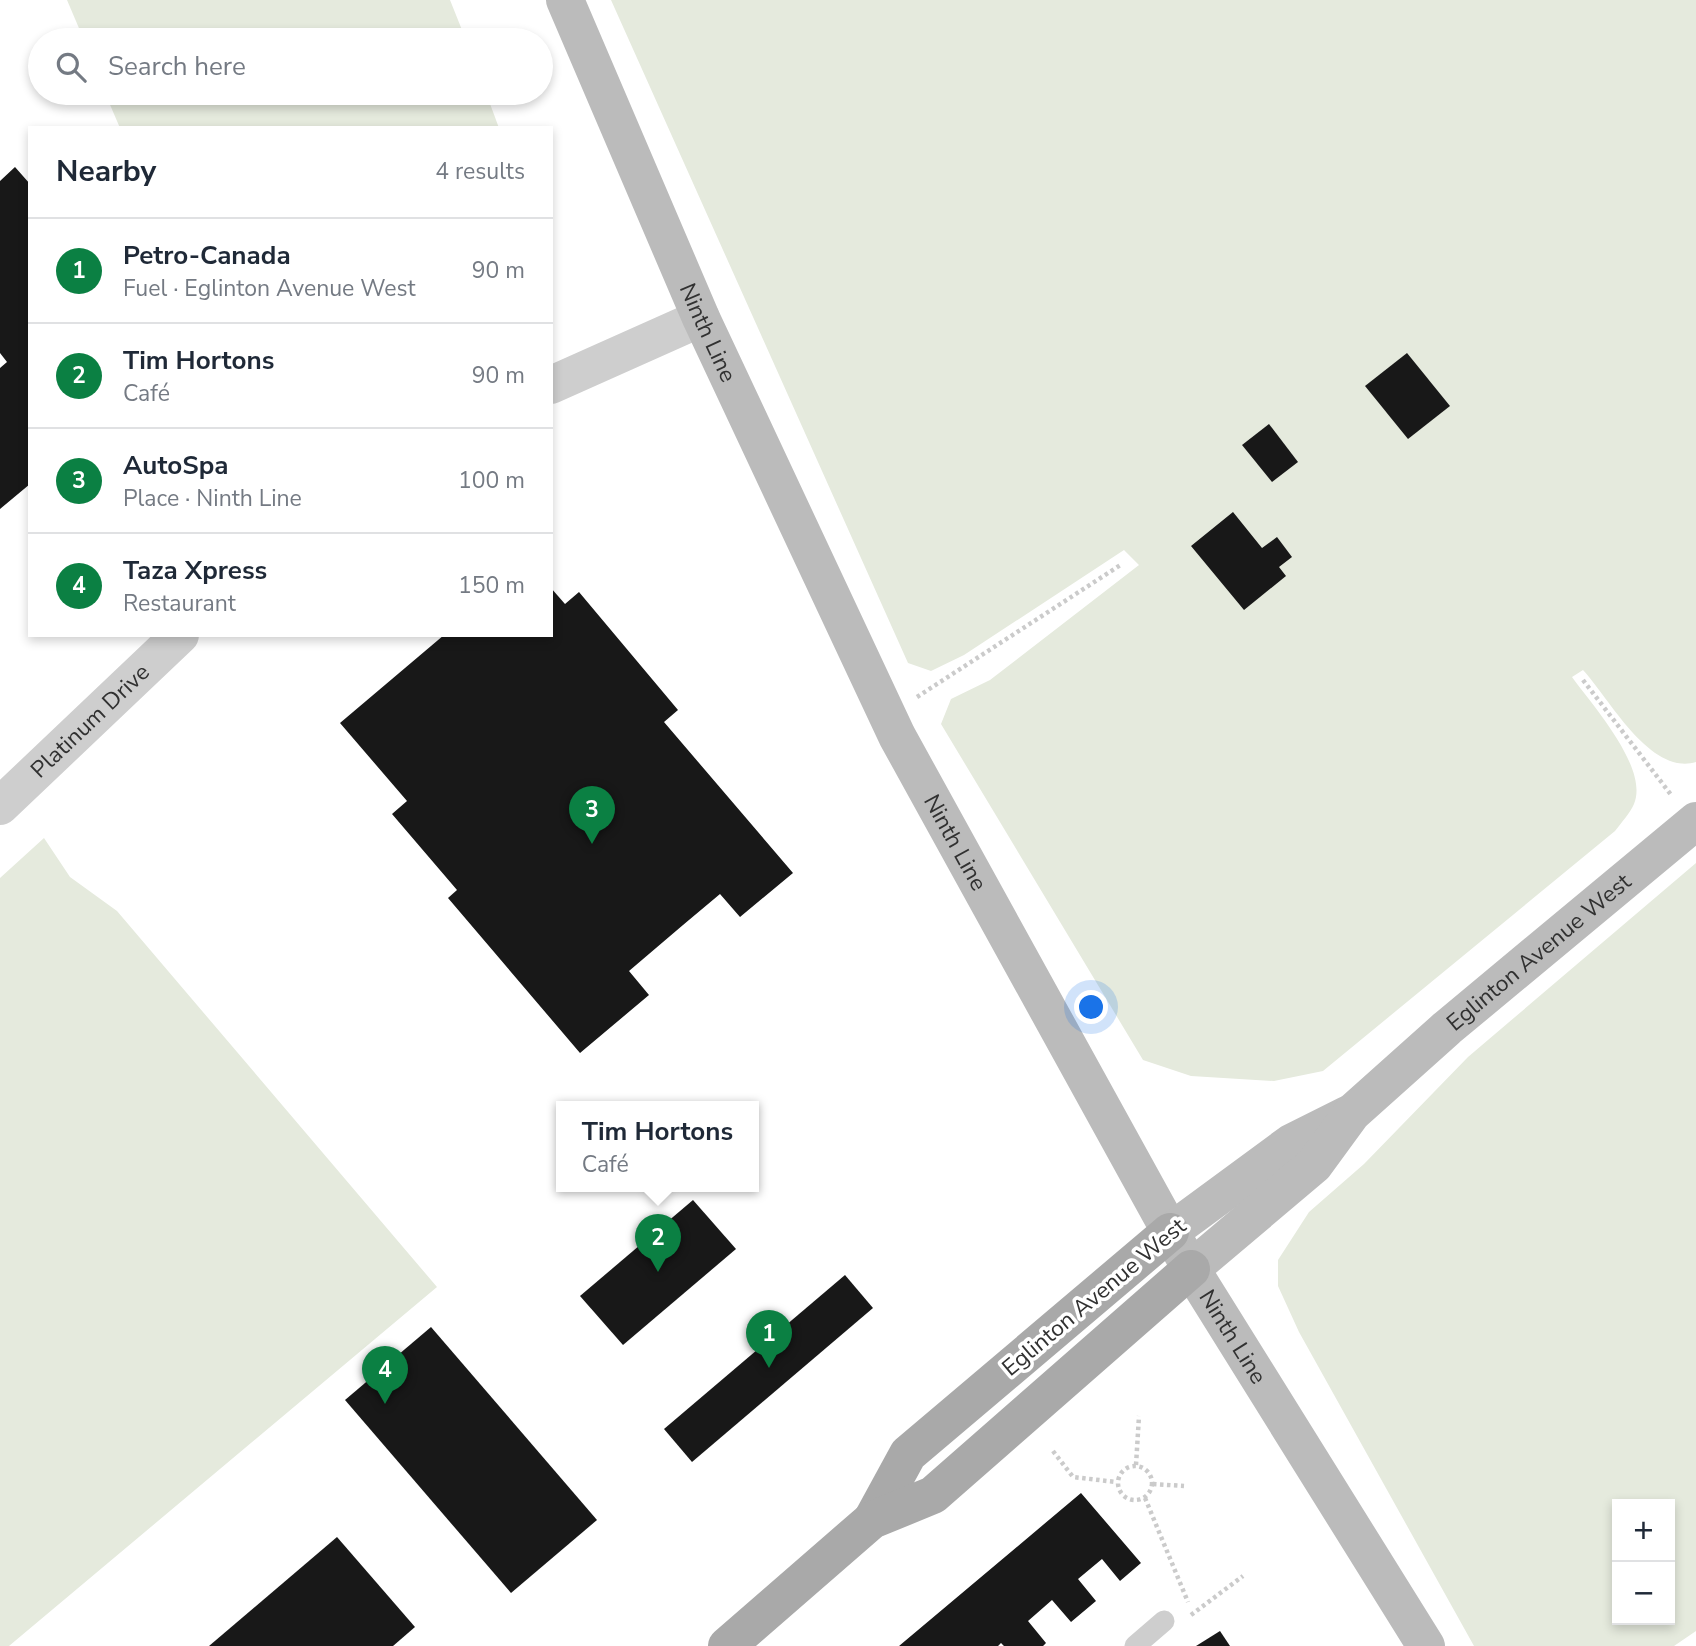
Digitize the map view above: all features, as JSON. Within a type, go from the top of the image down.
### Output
[{"type":"main road","name":"Ninth Line","points":[[565,0],[701,318],[888,716],[1191,1269],[1426,1646]]},
{"type":"main road","name":"Eglinton Avenue West","points":[[727,1646],[872,1520],[933,1495],[1314,1165],[1352,1112],[1447,1028],[1695,822]]},
{"type":"main road","name":"Eglinton Avenue West","points":[[872,1520],[908,1454],[1170,1232],[1291,1143],[1352,1112]]},
{"type":"street","points":[[553,384],[701,318]]},
{"type":"street","name":"Platinum Drive","points":[[0,806],[178,637]]},
{"type":"lane","points":[[1135,1646],[1164,1621]]},
{"type":"path","points":[[888,716],[1122,564]]},
{"type":"path","points":[[1583,680],[1695,822]]},
{"type":"path","points":[[1136,1465],[1139,1416]]},
{"type":"path","points":[[1053,1451],[1073,1477],[1116,1482]]},
{"type":"path","points":[[1116,1482],[1123,1469],[1136,1465],[1148,1471],[1153,1484]]},
{"type":"path","points":[[1116,1482],[1121,1494],[1132,1501],[1145,1497],[1153,1484]]},
{"type":"path","points":[[1153,1484],[1184,1486]]},
{"type":"path","points":[[1145,1497],[1192,1612]]},
{"type":"path","points":[[1186,1624],[1192,1612],[1243,1576]]},
{"type":"shaded area","points":[[67,0],[450,0],[461,28],[79,28]]},
{"type":"shaded area","points":[[611,0],[1696,0],[1696,762],[1679,763],[1663,757],[1647,746],[1632,732],[1583,670],[1572,677],[1605,720],[1634,773],[1637,789],[1634,804],[1615,831],[1323,1071],[1274,1081],[1191,1076],[1143,1060],[941,724],[951,699],[990,680],[1139,565],[1124,550],[964,655],[931,671],[908,663]]},
{"type":"shaded area","points":[[110,105],[490,105],[498,126],[119,126]]},
{"type":"shaded area","points":[[44,838],[70,877],[117,911],[437,1287],[9,1646],[0,1646],[0,878]]},
{"type":"shaded area","points":[[1696,863],[1696,1631],[1674,1646],[1474,1646],[1299,1332],[1278,1286],[1278,1260],[1309,1212],[1364,1164],[1468,1057]]},
{"type":"building","points":[[15,167],[28,182],[28,486],[0,509],[0,368],[7,362],[0,353],[0,181]]},
{"type":"building","points":[[1407,353],[1450,406],[1408,439],[1365,386]]},
{"type":"building","points":[[1269,424],[1298,462],[1272,482],[1242,445]]},
{"type":"building","points":[[1233,512],[1262,548],[1277,537],[1292,557],[1279,567],[1286,576],[1244,610],[1191,546]]},
{"type":"building","points":[[553,590],[565,604],[579,592],[678,710],[664,722],[793,873],[740,917],[720,894],[683,925],[629,971],[649,995],[580,1053],[448,898],[457,890],[392,814],[407,801],[340,723],[442,637],[553,637]]},
{"type":"building","points":[[693,1200],[736,1249],[623,1345],[580,1296]]},
{"type":"building","points":[[845,1275],[873,1308],[692,1462],[664,1429]]},
{"type":"building","points":[[431,1327],[597,1520],[511,1593],[345,1400]]},
{"type":"building","points":[[1081,1493],[1141,1563],[1120,1581],[1102,1559],[1078,1579],[1096,1601],[1071,1622],[1052,1600],[1028,1621],[1046,1643],[1043,1646],[1004,1646],[1001,1643],[998,1646],[899,1646]]},
{"type":"building","points":[[337,1537],[415,1627],[393,1646],[209,1646]]},
{"type":"building","points":[[1220,1631],[1230,1646],[1196,1646]]},
{"type":"place","name":"AutoSpa","points":[[592,844]]},
{"type":"place","name":"Tim Hortons","points":[[658,1272]]},
{"type":"place","name":"Petro-Canada","points":[[769,1368]]},
{"type":"place","name":"Taza Xpress","points":[[385,1404]]}]
